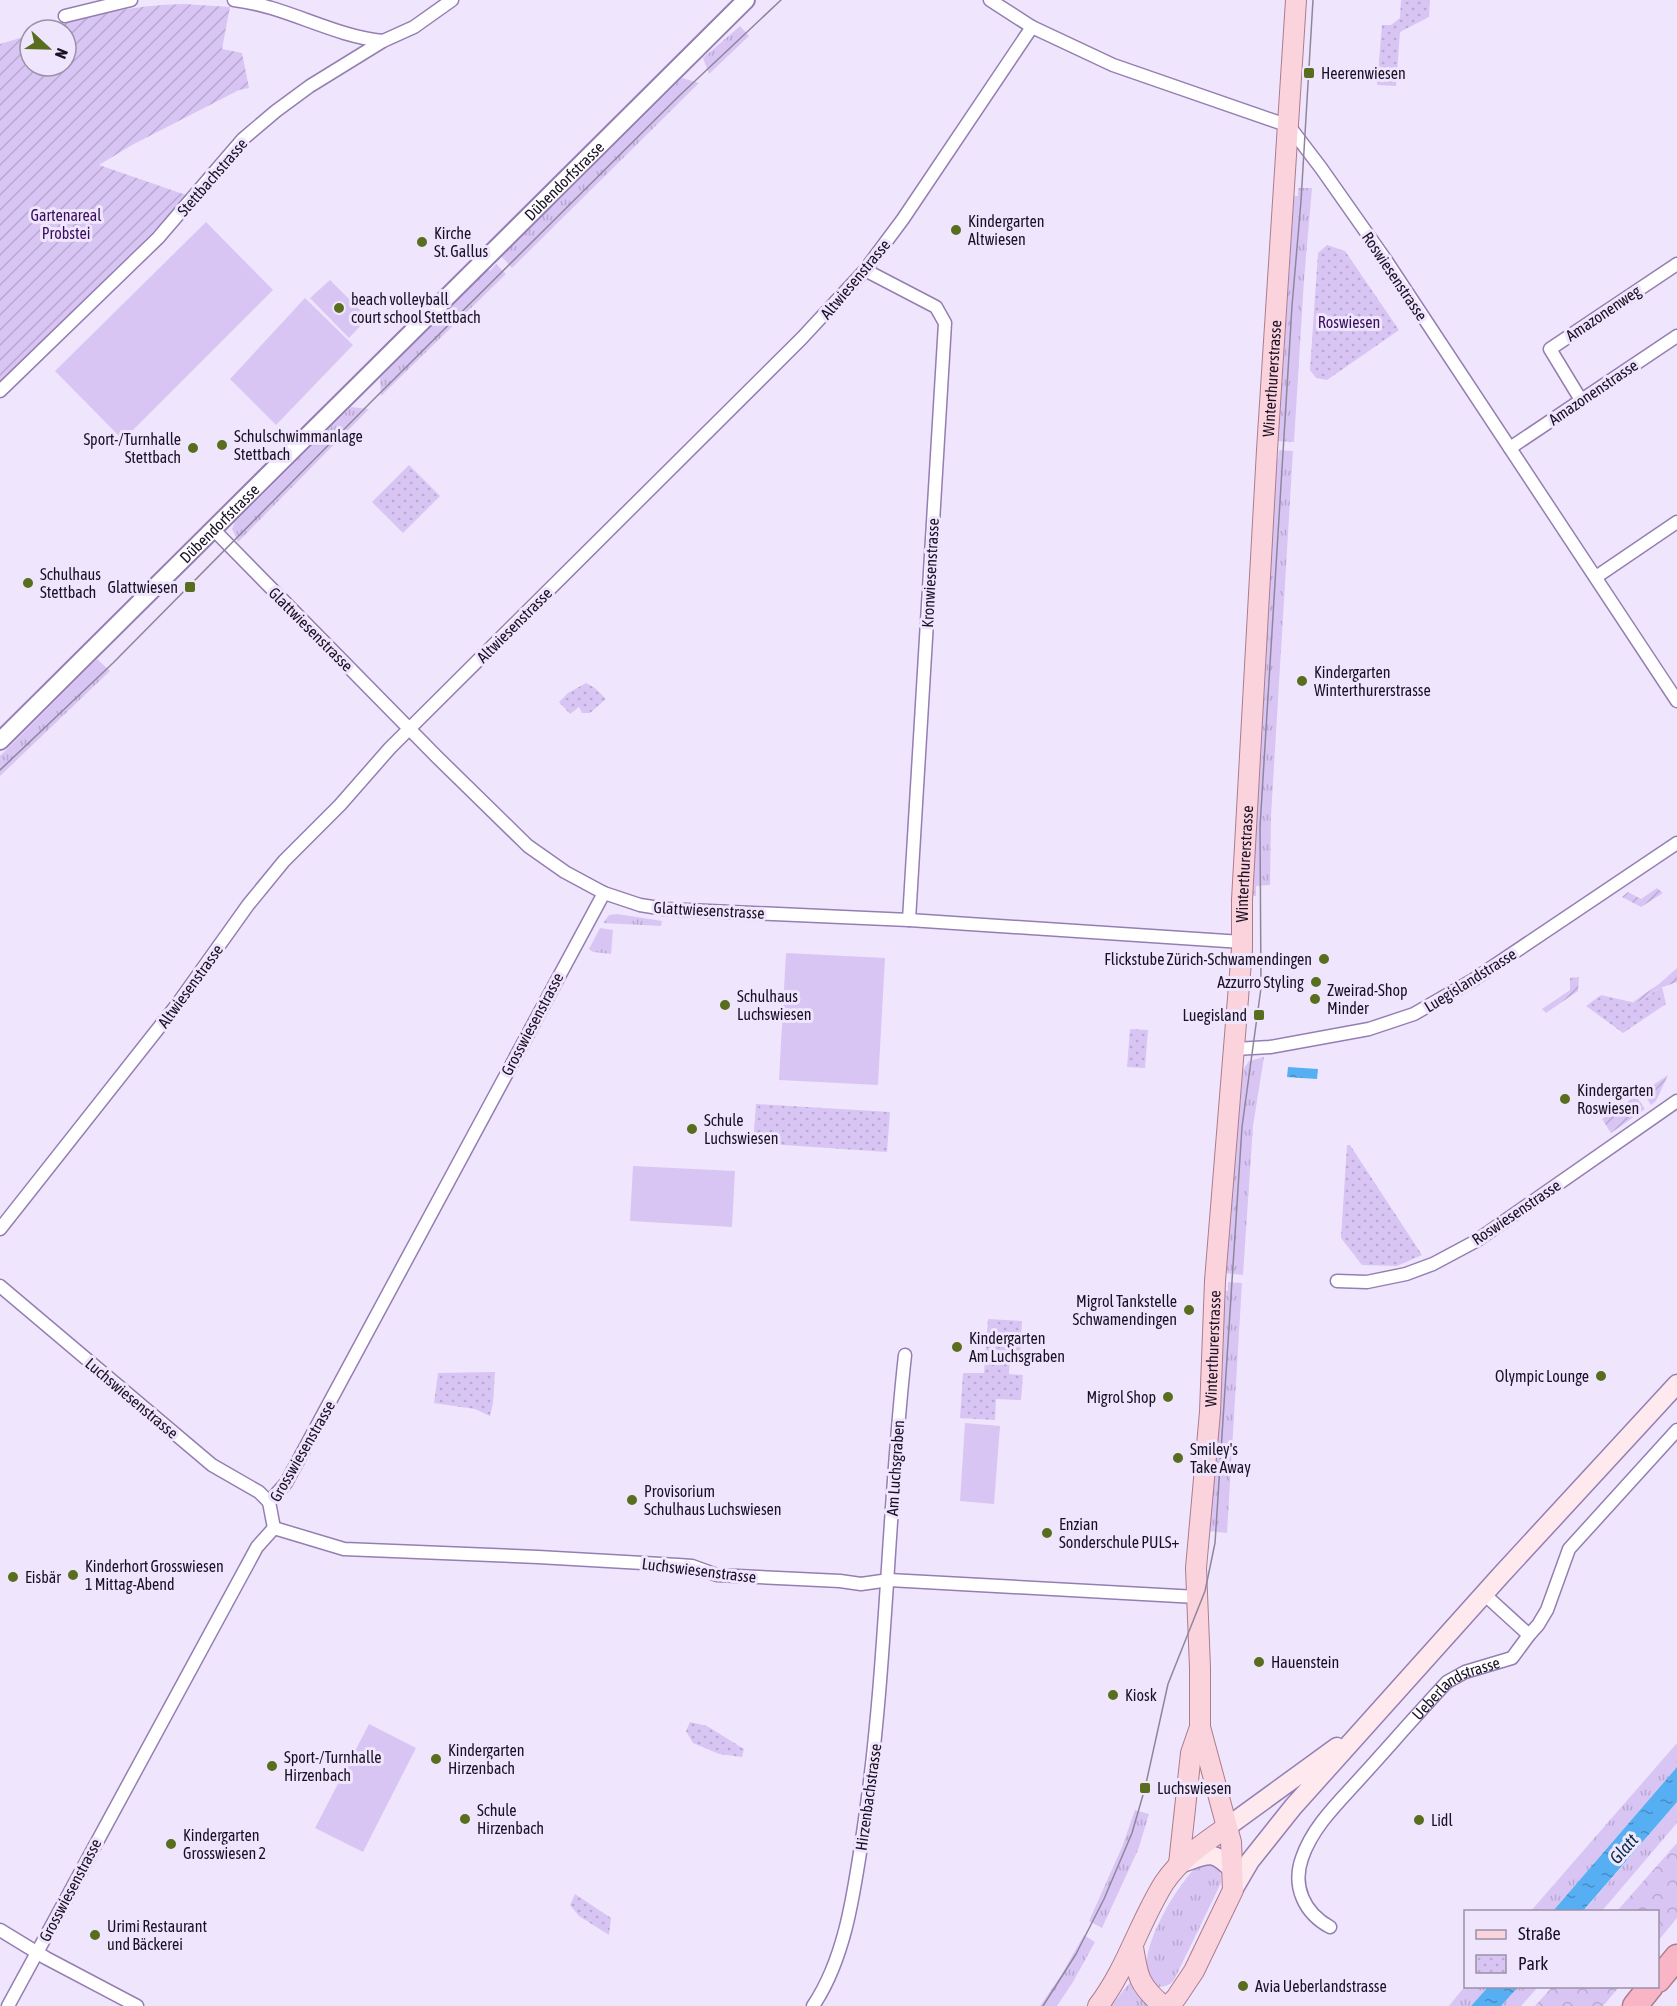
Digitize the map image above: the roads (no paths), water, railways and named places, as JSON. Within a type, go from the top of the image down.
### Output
[{"type":"highway","points":[[1659,1979],[1677,1957]]},
{"type":"highway","points":[[1635,2006],[1650,1988]]},
{"type":"main road","name":"Winterthurerstrasse","points":[[1227,1827],[1200,1727],[1198,1540],[1210,1412],[1215,1281],[1242,942],[1242,900],[1267,450],[1296,0]]},
{"type":"main road","name":"Ueberlandstrasse","points":[[1168,2006],[1194,1971],[1233,1880],[1361,1730],[1677,1384]]},
{"type":"main road","name":"Winterthurerstrasse","points":[[1179,1864],[1188,1798],[1191,1753],[1200,1727]]},
{"type":"main road","name":"Ueberlandstrasse","points":[[1227,1827],[1361,1730]]},
{"type":"main road","points":[[1098,2006],[1121,1972],[1165,1882],[1179,1864],[1198,1847],[1227,1827],[1231,1842],[1233,1880]]},
{"type":"main road","points":[[1179,1864],[1207,1854],[1219,1856],[1233,1880]]},
{"type":"main road","points":[[1133,1947],[1137,1975],[1143,1987],[1162,2006]]},
{"type":"street","points":[[65,16],[131,0]]},
{"type":"street","points":[[234,0],[275,8],[365,39],[383,41]]},
{"type":"street","name":"Stettbachstrasse","points":[[0,391],[158,238],[243,139],[310,86],[383,41],[414,27],[452,0]]},
{"type":"street","name":"Dübendorfstrasse","points":[[0,741],[746,0]]},
{"type":"street","points":[[990,0],[1032,27],[1113,65],[1289,126]]},
{"type":"street","name":"Altwiesenstrasse","points":[[0,1229],[176,1006],[248,905],[284,861],[340,805],[409,728],[802,339],[865,270],[903,219],[1032,27]]},
{"type":"street","name":"Roswiesenstrasse","points":[[1289,126],[1385,259],[1677,701]]},
{"type":"street","name":"Amazonenweg","points":[[1581,400],[1550,349],[1677,264]]},
{"type":"street","name":"Kronwiesenstrasse","points":[[865,270],[936,307],[945,323],[909,920]]},
{"type":"street","name":"Amazonenstrasse","points":[[1510,448],[1677,336]]},
{"type":"street","points":[[1596,576],[1677,522]]},
{"type":"street","name":"Glattwiesenstrasse","points":[[214,530],[528,846],[566,872],[603,893],[640,905],[665,909],[909,920],[1242,942]]},
{"type":"street","name":"Luegislandstrasse","points":[[1235,1049],[1270,1047],[1369,1029],[1414,1014],[1473,980],[1677,843]]},
{"type":"street","name":"Grosswiesenstrasse","points":[[8,2006],[257,1547],[274,1528],[269,1502],[286,1483],[603,893]]},
{"type":"street","name":"Roswiesenstrasse","points":[[1337,1281],[1367,1282],[1406,1274],[1433,1264],[1476,1241],[1677,1101]]},
{"type":"street","name":"Luchswiesenstrasse","points":[[0,1286],[212,1466],[259,1492],[269,1502]]},
{"type":"street","name":"Am Luchsgraben","points":[[889,1580],[892,1503],[905,1355]]},
{"type":"street","name":"Ueberlandstrasse","points":[[1330,1927],[1319,1922],[1308,1910],[1301,1899],[1299,1882],[1301,1859],[1323,1820],[1447,1682],[1465,1672],[1512,1658],[1547,1610],[1569,1549],[1677,1430]]},
{"type":"street","name":"Luchswiesenstrasse","points":[[274,1528],[344,1549],[678,1565],[692,1566],[717,1575],[861,1584],[889,1580],[1197,1597]]},
{"type":"street","name":"Hirzenbachstrasse","points":[[813,2006],[834,1968],[857,1871],[876,1738],[889,1580]]},
{"type":"street","points":[[1484,1594],[1528,1635]]},
{"type":"street","points":[[0,1930],[46,1958],[137,2006]]},
{"type":"water","points":[[1288,1067],[1318,1069],[1317,1079],[1287,1077]]},
{"type":"water","name":"Glatt","points":[[1677,1767],[1677,1802],[1584,1910],[1554,1910]]},
{"type":"water","points":[[1487,1988],[1517,1988],[1501,2006],[1471,2006]]},
{"type":"tram line","points":[[0,770],[113,663],[679,96],[781,0]]},
{"type":"tram line","points":[[1043,2006],[1076,1954],[1104,1899],[1132,1833],[1145,1788],[1168,1684],[1205,1591],[1215,1543],[1242,1127],[1261,988],[1260,827],[1313,0]]},
{"type":"place","name":"Heerenwiesen","points":[[1309,73]]},
{"type":"place","name":"Kindergarten Altwiesen","points":[[956,230]]},
{"type":"place","name":"Kirche St. Gallus","points":[[422,242]]},
{"type":"place","name":"beach volleyball court school Stettbach","points":[[339,308]]},
{"type":"place","name":"Schulschwimmanlage Stettbach","points":[[222,445]]},
{"type":"place","name":"Sport-/Turnhalle Stettbach","points":[[193,448]]},
{"type":"place","name":"Schulhaus Stettbach","points":[[28,583]]},
{"type":"place","name":"Glattwiesen","points":[[190,587]]},
{"type":"place","name":"Kindergarten Winterthurerstrasse","points":[[1302,681]]},
{"type":"place","name":"Flickstube Zürich-Schwamendingen","points":[[1324,959]]},
{"type":"place","name":"Azzurro Styling","points":[[1316,982]]},
{"type":"place","name":"Zweirad-Shop Minder","points":[[1315,999]]},
{"type":"place","name":"Schulhaus Luchswiesen","points":[[725,1005]]},
{"type":"place","name":"Luegisland","points":[[1259,1015]]},
{"type":"place","name":"Kindergarten Roswiesen","points":[[1565,1099]]},
{"type":"place","name":"Schule Luchswiesen","points":[[692,1129]]},
{"type":"place","name":"Migrol Tankstelle Schwamendingen","points":[[1189,1310]]},
{"type":"place","name":"Kindergarten Am Luchsgraben","points":[[957,1347]]},
{"type":"place","name":"Olympic Lounge","points":[[1601,1376]]},
{"type":"place","name":"Migrol Shop","points":[[1168,1397]]},
{"type":"place","name":"Smiley's Take Away","points":[[1178,1458]]},
{"type":"place","name":"Provisorium Schulhaus Luchswiesen","points":[[632,1500]]},
{"type":"place","name":"Enzian Sonderschule PULS+","points":[[1047,1533]]},
{"type":"place","name":"Kinderhort Grosswiesen 1 Mittag-Abend","points":[[73,1575]]},
{"type":"place","name":"Eisbär","points":[[13,1577]]},
{"type":"place","name":"Hauenstein","points":[[1259,1662]]},
{"type":"place","name":"Kiosk","points":[[1113,1695]]},
{"type":"place","name":"Kindergarten Hirzenbach","points":[[436,1759]]},
{"type":"place","name":"Sport-/Turnhalle Hirzenbach","points":[[272,1766]]},
{"type":"place","name":"Luchswiesen","points":[[1145,1788]]},
{"type":"place","name":"Schule Hirzenbach","points":[[465,1819]]},
{"type":"place","name":"Lidl","points":[[1419,1820]]},
{"type":"place","name":"Kindergarten Grosswiesen 2","points":[[171,1844]]},
{"type":"place","name":"Urimi Restaurant und Bäckerei","points":[[95,1935]]},
{"type":"place","name":"Avia Ueberlandstrasse","points":[[1243,1986]]},
{"type":"park label","name":"Gartenareal Probstei","points":[[66,224]]},
{"type":"park label","name":"Roswiesen","points":[[1349,322]]}]
